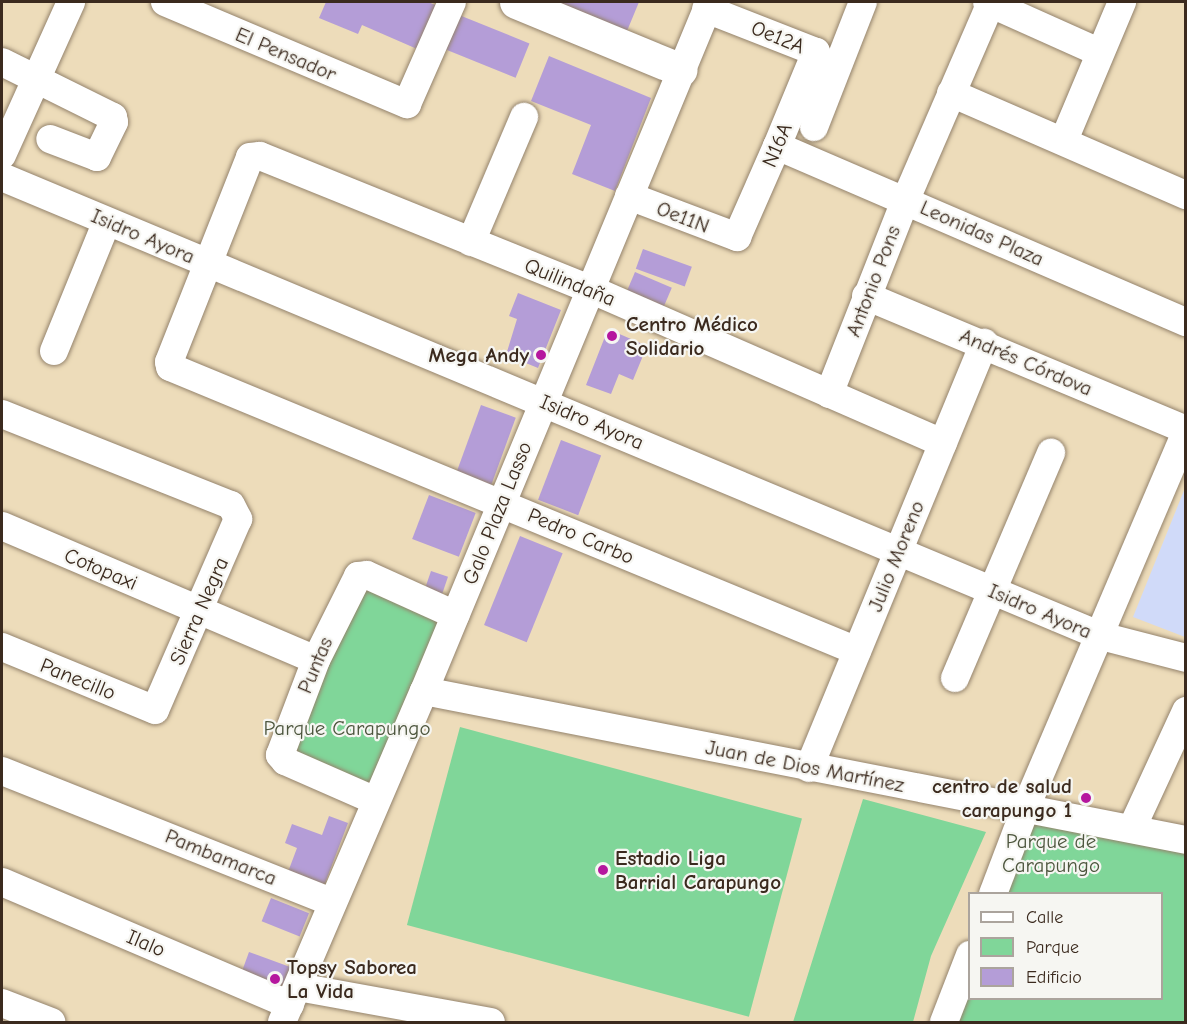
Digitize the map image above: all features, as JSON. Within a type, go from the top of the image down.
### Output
[{"type":"main road","points":[[516,2],[681,70]]},
{"type":"street","points":[[2,155],[35,77],[71,2]]},
{"type":"street","name":"El Pensador","points":[[165,2],[407,104],[452,2]]},
{"type":"street","points":[[814,127],[863,2]]},
{"type":"street","points":[[989,2],[1099,52]]},
{"type":"street","name":"Antonio Pons","points":[[830,394],[866,296],[989,2]]},
{"type":"street","points":[[1064,140],[1099,52],[1122,2]]},
{"type":"street","name":"Galo Plaza Lasso","points":[[290,1005],[424,691],[708,5]]},
{"type":"street","name":"Oe12A","points":[[708,5],[816,52]]},
{"type":"street","name":"N16A","points":[[737,237],[816,52]]},
{"type":"street","points":[[2,62],[113,117],[114,122],[97,157],[50,139]]},
{"type":"street","points":[[951,93],[1064,140],[1185,195]]},
{"type":"street","points":[[471,242],[524,117]]},
{"type":"street","name":"Leonidas Plaza","points":[[777,147],[906,199],[1185,322]]},
{"type":"street","name":"Quilindaña","points":[[207,263],[250,157],[260,156],[590,290],[943,443]]},
{"type":"street","name":"Isidro Ayora","points":[[2,177],[1101,636],[1185,658]]},
{"type":"street","name":"Oe11N","points":[[629,196],[737,237]]},
{"type":"street","points":[[54,351],[107,221]]},
{"type":"street","name":"Pedro Carbo","points":[[207,263],[170,368],[501,502],[857,651]]},
{"type":"street","name":"Andrés Córdova","points":[[866,296],[984,343],[1185,430]]},
{"type":"street","name":"Julio Moreno","points":[[809,768],[984,343]]},
{"type":"street","name":"Sierra Negra","points":[[2,414],[231,505],[237,511],[238,519],[200,612],[155,710]]},
{"type":"street","points":[[994,892],[1026,807],[1101,636],[1185,430]]},
{"type":"street","points":[[955,678],[1051,453]]},
{"type":"street","name":"Cotopaxi","points":[[2,526],[316,660]]},
{"type":"street","name":"Puntas","points":[[376,801],[285,761],[280,754],[316,660],[358,576],[367,575],[455,615]]},
{"type":"street","name":"Panecillo","points":[[2,647],[155,710]]},
{"type":"street","name":"Juan de Dios Martínez","points":[[424,691],[809,768],[1026,807],[1185,840]]},
{"type":"street","points":[[1132,828],[1185,711]]},
{"type":"street","name":"Pambamarca","points":[[2,771],[110,811],[332,902]]},
{"type":"street","name":"Ilalo","points":[[2,882],[290,1005],[490,1023]]},
{"type":"street","points":[[944,1023],[968,958]]},
{"type":"street","points":[[15,1013],[51,1023]]},
{"type":"shaded area","points":[[1185,488],[1185,637],[1133,617]]},
{"type":"green space","name":"Parque Carapungo","points":[[361,579],[444,614],[369,790],[286,755]]},
{"type":"green space","name":"Estadio Liga Barrial Carapungo","points":[[460,727],[802,819],[749,1017],[407,925]]},
{"type":"green space","points":[[863,799],[986,832],[931,956],[913,1022],[793,1022]]},
{"type":"green space","name":"Parque de Carapungo","points":[[1026,807],[1185,841],[1185,1022],[944,1022],[968,958],[968,1000],[1163,1000],[1163,892],[993,892]]},
{"type":"building","points":[[326,2],[428,2],[443,8],[424,52],[362,25],[358,34],[319,18]]},
{"type":"building","points":[[555,2],[639,2],[627,31]]},
{"type":"building","points":[[459,15],[529,43],[516,78],[445,49]]},
{"type":"building","points":[[549,56],[651,98],[615,191],[572,174],[591,125],[531,101]]},
{"type":"building","points":[[643,249],[692,267],[685,287],[636,269]]},
{"type":"building","points":[[635,272],[672,288],[663,309],[626,293]]},
{"type":"building","points":[[518,293],[561,310],[538,368],[506,355],[517,319],[509,316]]},
{"type":"building","points":[[608,329],[647,346],[633,380],[619,374],[611,394],[586,385]]},
{"type":"building","points":[[481,405],[516,418],[489,492],[454,479]]},
{"type":"building","points":[[561,440],[601,455],[578,515],[538,500]]},
{"type":"building","points":[[429,495],[476,513],[459,557],[412,539]]},
{"type":"building","points":[[520,536],[563,553],[527,642],[484,625]]},
{"type":"building","points":[[431,571],[448,577],[442,596],[424,590]]},
{"type":"building","points":[[329,816],[348,823],[324,886],[288,872],[297,848],[285,843],[292,824],[322,835]]},
{"type":"building","points":[[271,898],[309,913],[300,937],[262,921]]},
{"type":"building","points":[[249,952],[292,968],[284,989],[241,974]]},
{"type":"place","name":"Centro Médico Solidario","points":[[612,336]]},
{"type":"place","name":"Mega Andy","points":[[541,355]]},
{"type":"place","name":"centro de salud carapungo 1","points":[[1086,798]]},
{"type":"place","name":"Estadio Liga Barrial Carapungo","points":[[603,870]]},
{"type":"place","name":"Topsy Saborea La Vida","points":[[275,979]]}]
